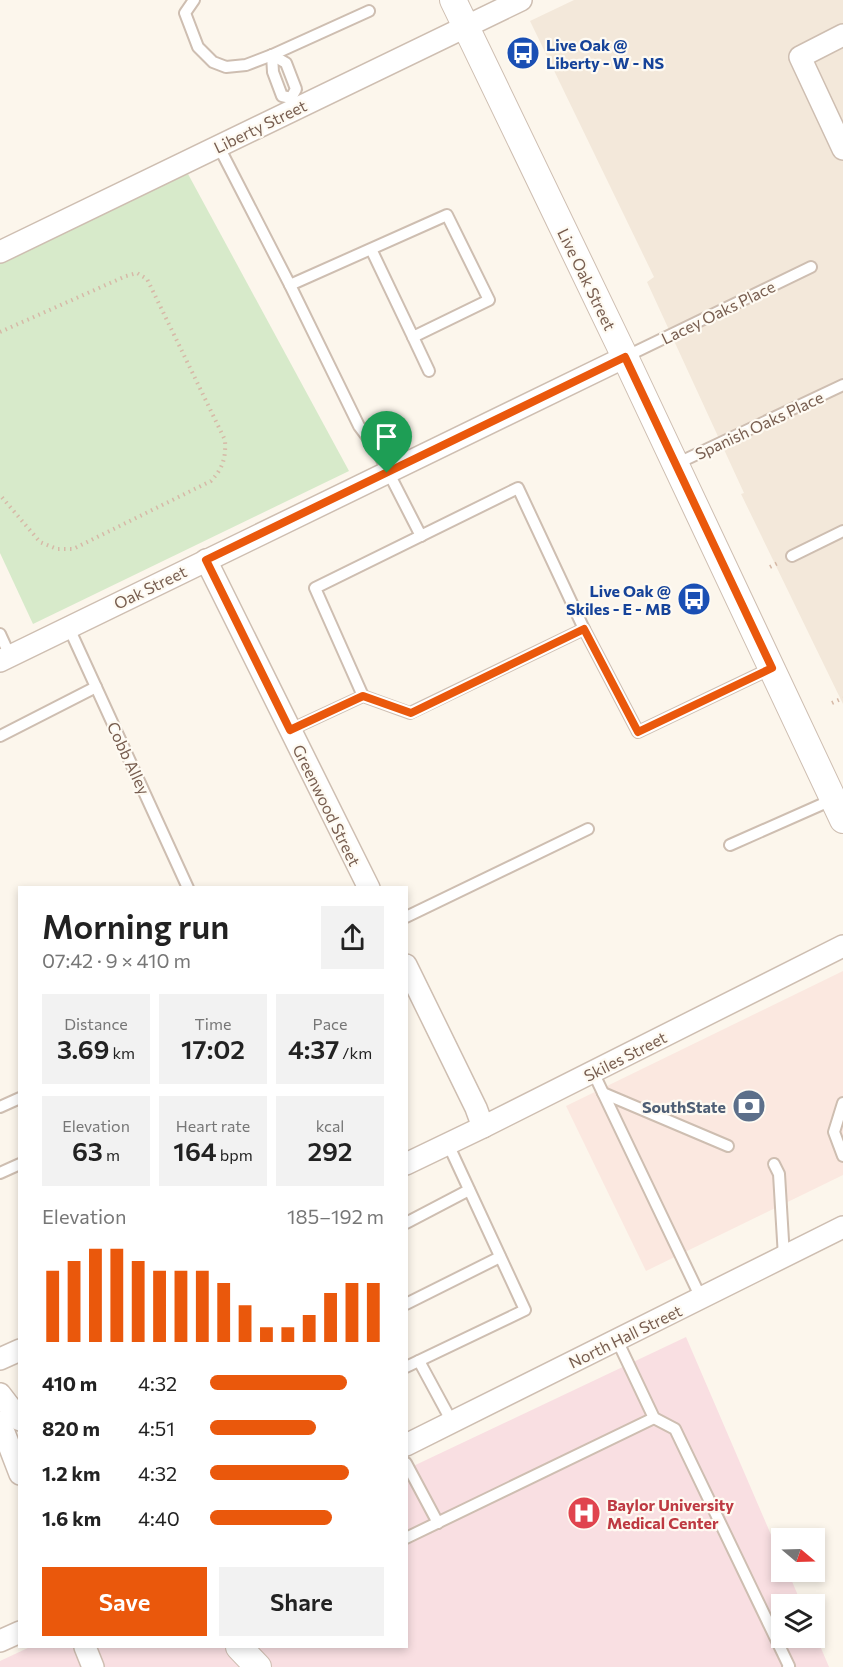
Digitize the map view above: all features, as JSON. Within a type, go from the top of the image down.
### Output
[{"type":"street","name":"Live Oak Street","points":[[453,0],[625,357],[838,809]]},
{"type":"street","name":"Liberty Street","points":[[0,252],[219,147],[293,104],[466,27],[520,0]]},
{"type":"street","points":[[840,137],[800,57],[843,35]]},
{"type":"street","name":"Oak Street","points":[[5,659],[625,357]]},
{"type":"street","name":"Greenwood Street","points":[[206,560],[368,886]]},
{"type":"street","name":"Skiles Street","points":[[408,1163],[843,946]]},
{"type":"street","points":[[408,969],[476,1108],[483,1127]]},
{"type":"street","name":"North Hall Street","points":[[408,1444],[843,1227]]},
{"type":"street","points":[[0,1359],[18,1351]]},
{"type":"street","points":[[0,1394],[18,1417]]},
{"type":"street","points":[[0,1422],[18,1469]]},
{"type":"street","points":[[0,1641],[18,1633]]},
{"type":"street","points":[[85,1648],[93,1667]]},
{"type":"street","points":[[240,1648],[258,1667]]},
{"type":"lane","points":[[194,0],[185,13],[198,47],[213,62],[226,67],[246,65],[272,55],[369,11]]},
{"type":"lane","points":[[272,55],[273,72],[282,96],[293,104]]},
{"type":"lane","points":[[219,147],[359,426],[377,450],[421,536]]},
{"type":"lane","points":[[290,285],[447,215],[489,300],[413,337]]},
{"type":"lane","points":[[371,249],[429,371]]},
{"type":"lane","name":"Lacey Oaks Place","points":[[625,357],[811,267]]},
{"type":"lane","name":"Spanish Oaks Place","points":[[675,464],[843,385]]},
{"type":"lane","points":[[363,696],[315,588],[518,488],[584,629],[638,732],[772,668]]},
{"type":"lane","points":[[792,556],[843,531]]},
{"type":"lane","name":"Cobb Alley","points":[[69,628],[187,886]]},
{"type":"lane","points":[[290,730],[363,696],[411,713],[584,629]]},
{"type":"lane","points":[[0,634],[5,659]]},
{"type":"lane","points":[[0,736],[96,687]]},
{"type":"lane","points":[[730,845],[838,809]]},
{"type":"lane","points":[[408,916],[588,829]]},
{"type":"lane","points":[[593,1072],[701,1298]]},
{"type":"lane","points":[[603,1093],[728,1146]]},
{"type":"lane","points":[[0,1107],[18,1099]]},
{"type":"lane","points":[[843,1103],[834,1132],[843,1156]]},
{"type":"lane","points":[[408,1366],[525,1310],[448,1144]]},
{"type":"lane","points":[[774,1164],[779,1174],[784,1257]]},
{"type":"lane","points":[[0,1173],[18,1165]]},
{"type":"lane","points":[[408,1222],[469,1190]]},
{"type":"lane","points":[[408,1303],[500,1257]]},
{"type":"lane","points":[[617,1340],[654,1418],[675,1429],[788,1667]]},
{"type":"lane","points":[[419,1361],[452,1422]]},
{"type":"lane","points":[[408,1537],[654,1418]]},
{"type":"lane","points":[[408,1467],[438,1523]]},
{"type":"path","points":[[0,332],[137,273],[147,279],[225,440],[226,451],[219,472],[211,481],[73,549],[57,549],[40,542],[0,495]]},
{"type":"path","points":[[832,703],[843,698]]},
{"type":"shaded area","points":[[574,0],[843,0],[843,704],[741,494],[744,493],[647,282],[654,277],[530,21]]},
{"type":"shaded area","points":[[843,971],[843,1175],[646,1271],[566,1106]]},
{"type":"shaded area","name":"Baylor University Medical Center","points":[[686,1337],[771,1535],[771,1582],[792,1582],[797,1594],[771,1594],[771,1648],[821,1648],[829,1667],[0,1667],[0,1661],[28,1648],[408,1648],[408,1469]]},
{"type":"green space","points":[[188,174],[349,471],[33,624],[0,553],[0,261]]},
{"type":"place","name":"Live Oak @ Liberty - W - NS","points":[[523,53]]},
{"type":"place","name":"Live Oak @ Skiles - E - MB","points":[[694,599]]},
{"type":"place","name":"SouthState","points":[[749,1106]]},
{"type":"place","name":"Baylor University Medical Center","points":[[584,1513]]},
{"type":"route","points":[[625,357],[772,668],[638,732],[584,629],[411,713],[363,696],[290,730],[206,560],[387,473],[625,357]]}]
